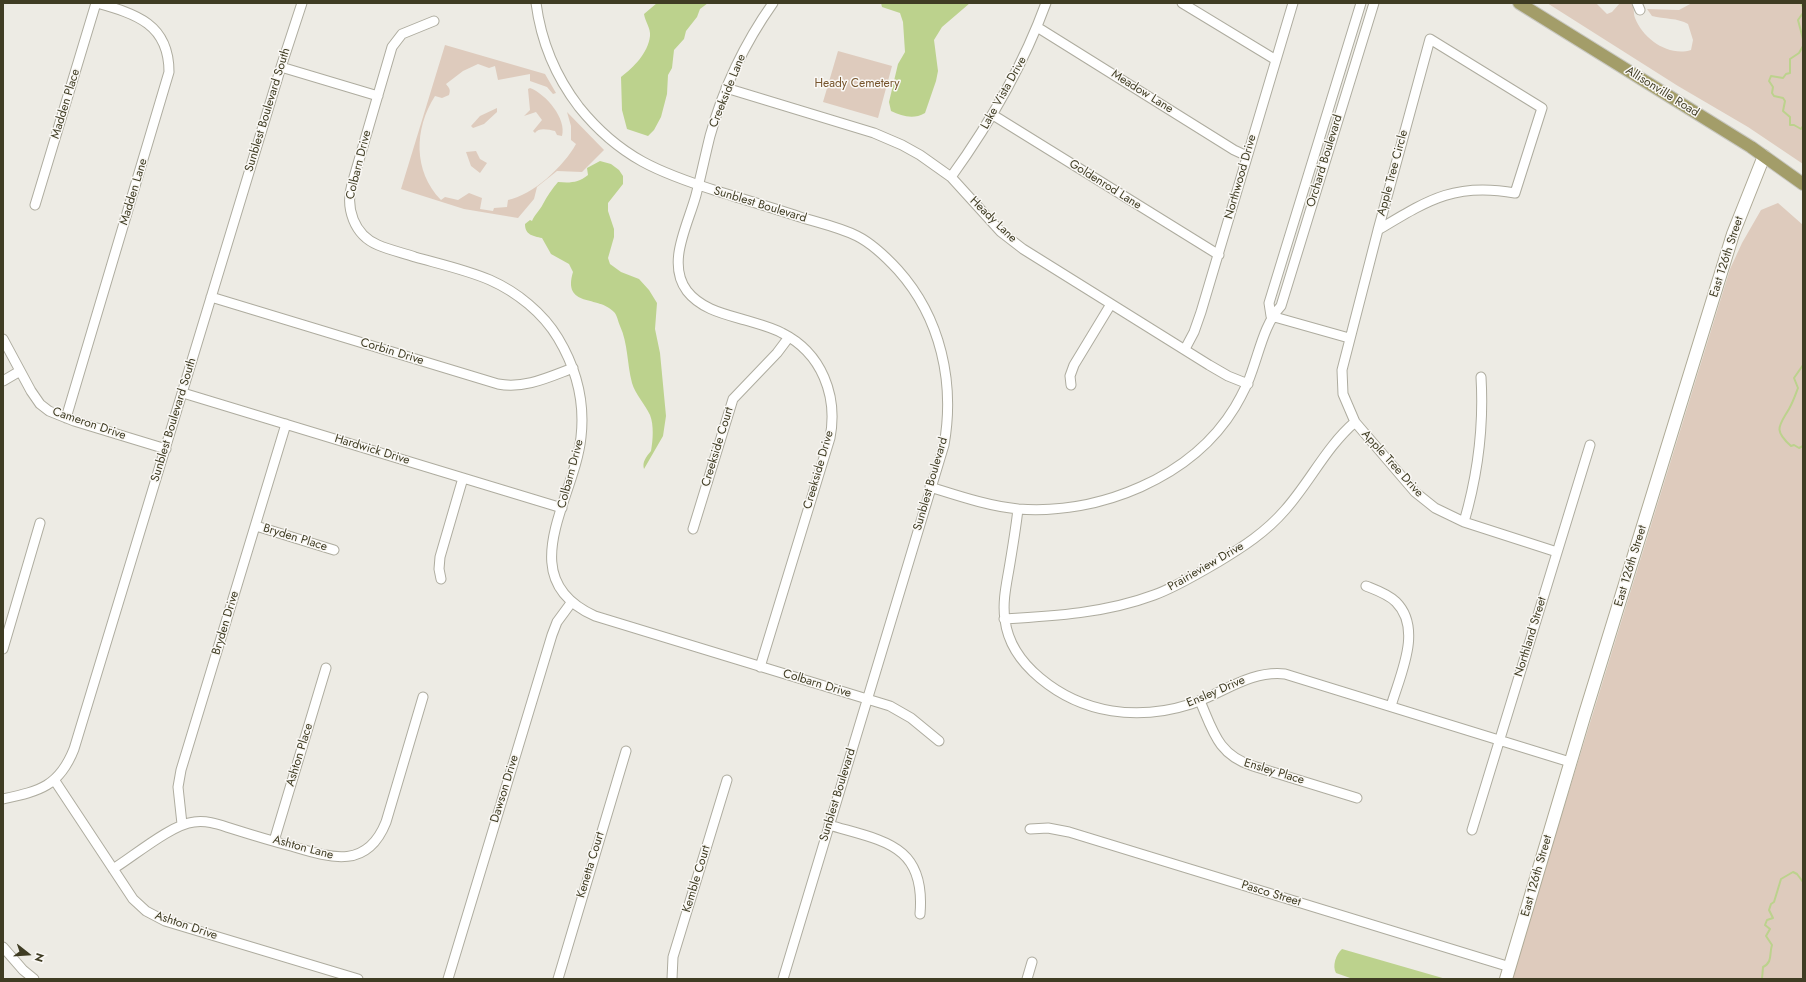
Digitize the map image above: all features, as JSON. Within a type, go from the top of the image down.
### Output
[{"type":"main road","name":"Allisonville Road","points":[[1519,3],[1764,156],[1803,184]]},
{"type":"main road","name":"East 126th Street","points":[[1506,979],[1570,762],[1733,234],[1764,156]]},
{"type":"street","name":"Madden Place","points":[[35,205],[97,3]]},
{"type":"street","name":"Madden Lane","points":[[66,418],[168,72],[168,59],[165,48],[153,28],[143,19],[133,14],[97,3]]},
{"type":"street","name":"Sunblest Boulevard South","points":[[3,799],[32,793],[54,781],[70,760],[79,736],[281,66],[302,3]]},
{"type":"street","name":"Sunblest Boulevard","points":[[536,3],[542,34],[556,71],[571,96],[590,120],[616,145],[641,162],[670,176],[855,235],[879,251],[908,282],[931,321],[942,355],[947,378],[948,406],[944,445],[930,487],[783,979]]},
{"type":"street","name":"Creekside Lane","points":[[699,186],[710,136],[726,88],[747,43],[773,3]]},
{"type":"street","name":"Lake Vista Drive","points":[[950,177],[993,115],[1024,58],[1046,3]]},
{"type":"street","points":[[1182,3],[1276,60]]},
{"type":"street","name":"Northwood Drive","points":[[1185,349],[1197,325],[1219,255],[1293,3]]},
{"type":"street","name":"Orchard Boulevard","points":[[930,487],[987,504],[1018,509],[1048,510],[1088,504],[1116,497],[1149,483],[1184,461],[1209,439],[1229,416],[1248,384],[1271,316],[1270,303],[1361,3]]},
{"type":"street","name":"Orchard Boulevard","points":[[1271,316],[1281,306],[1374,3]]},
{"type":"street","name":"Colbarn Drive","points":[[434,21],[402,34],[395,42],[349,197],[351,213],[359,231],[366,238],[379,246],[483,278],[512,292],[531,306],[548,324],[562,346],[573,368],[581,404],[581,438],[579,450],[552,541],[552,563],[556,580],[571,603],[595,616],[890,706],[906,714],[939,741]]},
{"type":"street","name":"Meadow Lane","points":[[1037,27],[1228,146],[1248,156]]},
{"type":"street","name":"Apple Tree Circle","points":[[1430,39],[1542,108],[1515,193],[1486,189],[1455,192],[1420,206],[1378,230],[1430,39]]},
{"type":"street","points":[[281,66],[378,96]]},
{"type":"street","name":"Heady Lane","points":[[726,88],[884,137],[913,151],[950,177],[1008,237],[1022,249],[1228,376],[1248,384]]},
{"type":"street","name":"Goldenrod Lane","points":[[993,115],[1219,255]]},
{"type":"street","name":"Creekside Drive","points":[[699,186],[678,256],[678,266],[684,286],[695,300],[706,307],[774,329],[789,337],[808,352],[818,364],[825,378],[832,401],[832,426],[830,438],[760,667]]},
{"type":"street","name":"Apple Tree Drive","points":[[1378,230],[1342,370],[1345,401],[1354,422],[1421,497],[1442,513],[1464,522],[1557,552]]},
{"type":"street","name":"Corbin Drive","points":[[211,297],[498,384],[511,386],[528,384],[573,368]]},
{"type":"street","points":[[1071,385],[1070,376],[1074,365],[1111,304]]},
{"type":"street","points":[[1271,316],[1349,338]]},
{"type":"street","name":"Creekside Court","points":[[693,529],[733,399],[777,353],[789,337]]},
{"type":"street","name":"Cameron Drive","points":[[3,339],[30,391],[40,404],[53,414],[166,449]]},
{"type":"street","points":[[3,381],[20,371]]},
{"type":"street","points":[[1464,522],[1474,483],[1480,446],[1482,408],[1481,377]]},
{"type":"street","name":"Hardwick Drive","points":[[183,393],[562,508]]},
{"type":"street","name":"Prairieview Drive","points":[[1004,619],[1074,614],[1117,606],[1154,595],[1195,575],[1245,546],[1271,525],[1293,500],[1333,444],[1354,422]]},
{"type":"street","name":"Bryden Drive","points":[[182,824],[178,787],[181,770],[286,424]]},
{"type":"street","name":"Northland Street","points":[[1472,830],[1590,445]]},
{"type":"street","points":[[441,579],[439,569],[440,557],[463,478]]},
{"type":"street","name":"Ensley Drive","points":[[1018,509],[1005,593],[1004,619],[1010,642],[1025,664],[1043,681],[1071,699],[1099,709],[1133,714],[1164,712],[1200,701],[1252,677],[1268,674],[1279,674],[1297,677],[1570,762]]},
{"type":"street","points":[[3,648],[40,523]]},
{"type":"street","name":"Bryden Place","points":[[256,526],[334,550]]},
{"type":"street","points":[[1366,586],[1384,593],[1397,602],[1406,617],[1409,629],[1408,648],[1391,706]]},
{"type":"street","name":"Dawson Drive","points":[[448,979],[552,635],[557,622],[571,603]]},
{"type":"street","name":"Ashton Place","points":[[274,841],[326,668]]},
{"type":"street","name":"Ashton Lane","points":[[113,869],[182,824],[206,822],[322,856],[336,858],[355,855],[374,843],[382,832],[423,697]]},
{"type":"street","name":"Ensley Place","points":[[1200,701],[1222,747],[1228,754],[1237,760],[1357,798]]},
{"type":"street","name":"Kenetta Court","points":[[558,979],[626,751]]},
{"type":"street","name":"Kemble Court","points":[[672,979],[673,957],[727,780]]},
{"type":"street","name":"Ashton Drive","points":[[54,781],[137,903],[150,914],[161,920],[358,979]]},
{"type":"street","points":[[829,825],[888,843],[906,857],[913,864],[920,883],[922,892],[920,914]]},
{"type":"street","name":"Pasco Street","points":[[1030,829],[1048,828],[1069,832],[1510,967]]},
{"type":"street","points":[[3,947],[23,970],[34,979]]},
{"type":"street","points":[[1027,979],[1032,962]]},
{"type":"green space","points":[[1547,3],[1596,3],[1607,14],[1612,12],[1620,3],[1631,3],[1639,26],[1650,39],[1674,51],[1683,51],[1691,50],[1693,40],[1688,24],[1652,16],[1647,9],[1679,10],[1692,3],[1803,3],[1803,164],[1748,127],[1678,86]]},
{"type":"green space","points":[[445,45],[545,74],[556,93],[553,94],[547,87],[530,81],[530,74],[498,80],[495,66],[489,68],[478,64],[463,71],[446,84],[450,90],[449,95],[442,98],[435,96],[423,122],[420,136],[421,163],[425,176],[432,189],[441,200],[445,197],[458,200],[469,193],[482,198],[480,209],[493,211],[494,208],[507,207],[508,200],[518,197],[537,186],[556,170],[571,153],[576,144],[571,140],[571,126],[567,112],[604,150],[582,172],[557,171],[537,187],[534,199],[518,218],[464,209],[401,189]]},
{"type":"green space","name":"Heady Cemetery","points":[[838,51],[892,66],[878,118],[823,102]]},
{"type":"green space","points":[[530,88],[548,101],[554,108],[563,129],[562,136],[557,135],[555,131],[550,130],[542,129],[535,133],[533,131],[542,120],[536,112],[524,116],[530,110],[528,89]]},
{"type":"green space","points":[[497,108],[497,112],[484,124],[473,128],[471,126],[480,116]]},
{"type":"green space","points":[[476,151],[480,159],[487,163],[480,173],[471,166],[466,152]]},
{"type":"green space","points":[[1778,203],[1803,225],[1803,979],[1511,979],[1730,269],[1742,243],[1761,210]]},
{"type":"shaded area","points":[[657,3],[708,3],[700,9],[697,17],[686,31],[684,39],[674,50],[672,68],[668,75],[667,94],[661,117],[654,130],[648,136],[627,129],[622,110],[621,77],[640,59],[649,42],[650,33],[644,14]]},
{"type":"shaded area","points":[[881,3],[970,3],[942,27],[934,40],[938,71],[925,113],[921,115],[912,117],[891,111],[889,102],[898,64],[905,52],[903,22],[900,13],[882,7]]},
{"type":"shaded area","points":[[600,161],[611,164],[619,170],[623,176],[623,184],[608,203],[608,211],[614,229],[614,237],[608,258],[610,264],[621,272],[639,279],[649,290],[657,303],[655,329],[660,353],[666,416],[663,436],[644,469],[644,462],[651,451],[653,428],[650,415],[635,391],[632,383],[625,339],[616,315],[607,307],[577,296],[573,291],[571,283],[573,272],[569,264],[551,254],[542,238],[528,233],[525,228],[525,224],[530,220],[532,221],[558,182],[581,180],[588,175],[587,168]]},
{"type":"shaded area","points":[[1342,949],[1446,979],[1353,979],[1336,973],[1334,967],[1335,960]]},
{"type":"waterway","points":[[1801,3],[1803,7]]},
{"type":"waterway","points":[[1803,13],[1798,20],[1803,39]]},
{"type":"waterway","points":[[1803,46],[1799,53],[1790,59],[1790,73],[1786,74],[1783,78],[1771,76],[1769,81],[1773,87],[1772,93],[1774,96],[1783,98],[1785,101],[1783,111],[1790,117],[1790,125],[1794,125],[1801,129],[1803,126]]},
{"type":"waterway","points":[[1803,365],[1794,378],[1798,388],[1792,404],[1780,424],[1780,432],[1785,441],[1791,446],[1794,445],[1799,448],[1803,446]]},
{"type":"waterway","points":[[1762,979],[1763,967],[1768,963],[1772,945],[1766,936],[1770,929],[1765,925],[1767,920],[1773,918],[1769,910],[1771,904],[1774,902],[1781,879],[1793,872],[1797,874],[1803,882]]}]
